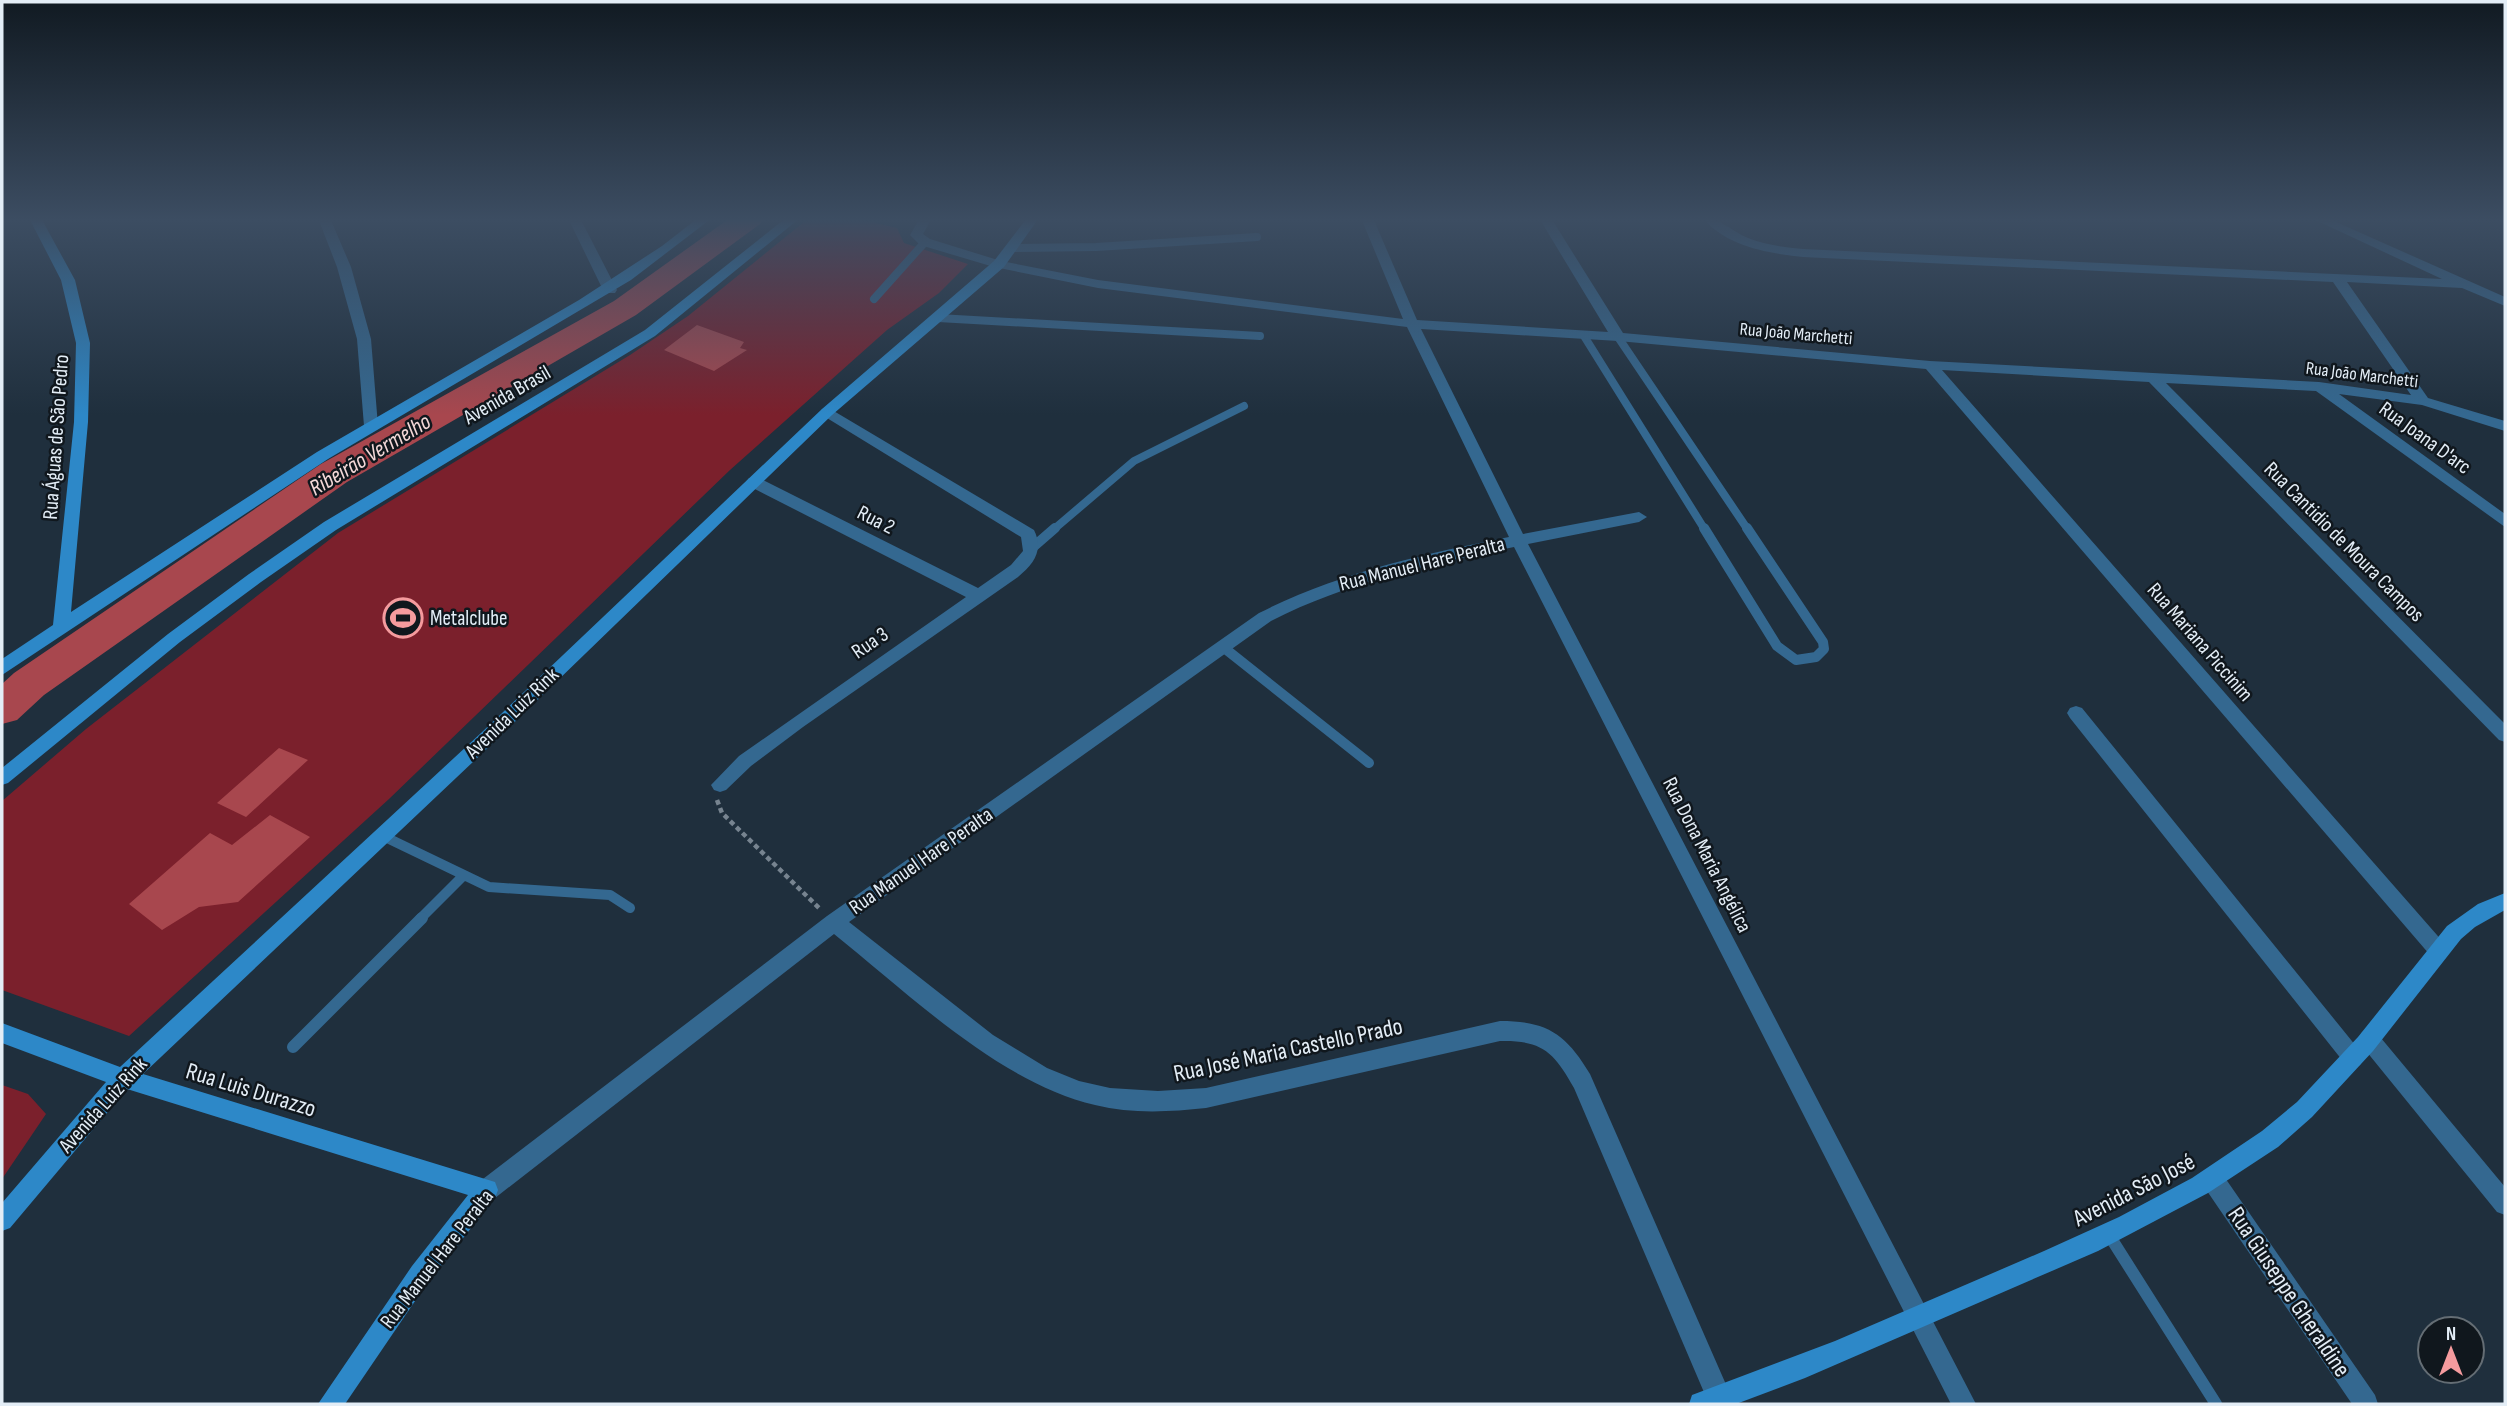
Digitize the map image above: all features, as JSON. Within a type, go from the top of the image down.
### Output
[{"type":"street","name":"Rua Águas de São Pedro","points":[[61,627],[81,422],[83,343],[69,284]]},
{"type":"street","points":[[349,284],[364,339],[371,426]]},
{"type":"street","points":[[607,284],[610,290]]},
{"type":"street","name":"Avenida Brasil","points":[[2,668],[250,501],[371,426],[619,284]]},
{"type":"street","name":"Avenida Brasil","points":[[2,778],[174,638],[255,578],[330,526],[650,333],[712,284]]},
{"type":"street","name":"Avenida Luiz Rink","points":[[2,1220],[123,1078],[383,835],[827,412],[977,284]]},
{"type":"street","name":"Rua João Marchetti","points":[[1096,284],[1412,324],[1618,337],[1930,365],[2319,387],[2423,401],[2505,426]]},
{"type":"street","name":"Rua Dona Maria Angélica","points":[[1395,284],[1518,539],[1964,1404]]},
{"type":"street","points":[[1585,284],[1618,337]]},
{"type":"street","points":[[2341,284],[2423,401]]},
{"type":"street","points":[[2458,284],[2466,284],[2505,302]]},
{"type":"street","name":"Rua Mariana Piccinim","points":[[1930,365],[2437,949]]},
{"type":"street","name":"Rua Cantidio de Moura Campos","points":[[2153,378],[2505,736]]},
{"type":"street","name":"Rua Joana D'arc","points":[[2319,387],[2505,522]]},
{"type":"street","points":[[827,412],[1030,541]]},
{"type":"street","name":"Rua 2","points":[[754,482],[979,596]]},
{"type":"street","name":"Rua Manuel Hare Peralta","points":[[330,1404],[420,1274],[487,1190],[834,922],[1265,617],[1295,601],[1374,572],[1518,539],[1639,517]]},
{"type":"street","name":"Rua 3","points":[[720,785],[744,761],[797,722],[1027,561],[1030,541]]},
{"type":"street","points":[[2076,713],[2353,1058]]},
{"type":"street","name":"Avenida São José","points":[[1710,1401],[1919,1317],[2109,1235],[2213,1180],[2272,1137],[2335,1081],[2395,1008],[2437,949],[2474,914],[2505,901]]},
{"type":"street","name":"Rua José Maria Castello Prado","points":[[834,922],[981,1039],[1015,1062],[1040,1076],[1080,1091],[1133,1101],[1170,1102],[1206,1098],[1500,1031],[1524,1032],[1550,1038],[1566,1053],[1582,1081],[1710,1401]]},
{"type":"street","name":"Rua Luis Durazzo","points":[[2,1033],[123,1078],[487,1190]]},
{"type":"street","points":[[2369,1039],[2505,1204]]},
{"type":"street","name":"Rua Giuseppe Gheraldine","points":[[2213,1180],[2366,1404]]},
{"type":"lane","points":[[874,299],[888,284]]},
{"type":"lane","points":[[938,318],[1260,337]]},
{"type":"lane","points":[[1584,336],[1777,646],[1796,660],[1819,655],[1824,649],[1823,642],[1806,615],[1618,337]]},
{"type":"lane","points":[[1030,541],[1134,461],[1244,406]]},
{"type":"lane","points":[[1223,647],[1369,763]]},
{"type":"lane","points":[[383,835],[489,887],[610,895],[630,908]]},
{"type":"lane","points":[[292,1047],[464,875]]},
{"type":"lane","points":[[2109,1235],[2216,1404]]},
{"type":"path","points":[[720,785],[716,800],[722,813],[834,922]]},
{"type":"shaded area","name":"Metalclube","points":[[728,284],[948,284],[887,330],[730,470],[389,799],[129,1036],[2,990],[2,801],[86,729],[338,533],[630,355],[688,316]]},
{"type":"shaded area","points":[[697,325],[744,342],[740,348],[747,350],[714,371],[664,350]]},
{"type":"shaded area","points":[[279,748],[308,760],[246,817],[217,803]]},
{"type":"shaded area","points":[[270,815],[310,837],[238,902],[199,907],[162,930],[129,904],[210,833],[232,845]]},
{"type":"shaded area","points":[[2,1085],[28,1094],[46,1114],[2,1179]]},
{"type":"waterway","name":"Ribeirão Vermelho","points":[[2,708],[29,684],[334,473],[625,308],[659,284]]},
{"type":"place","name":"Metalclube","points":[[403,618]]}]
